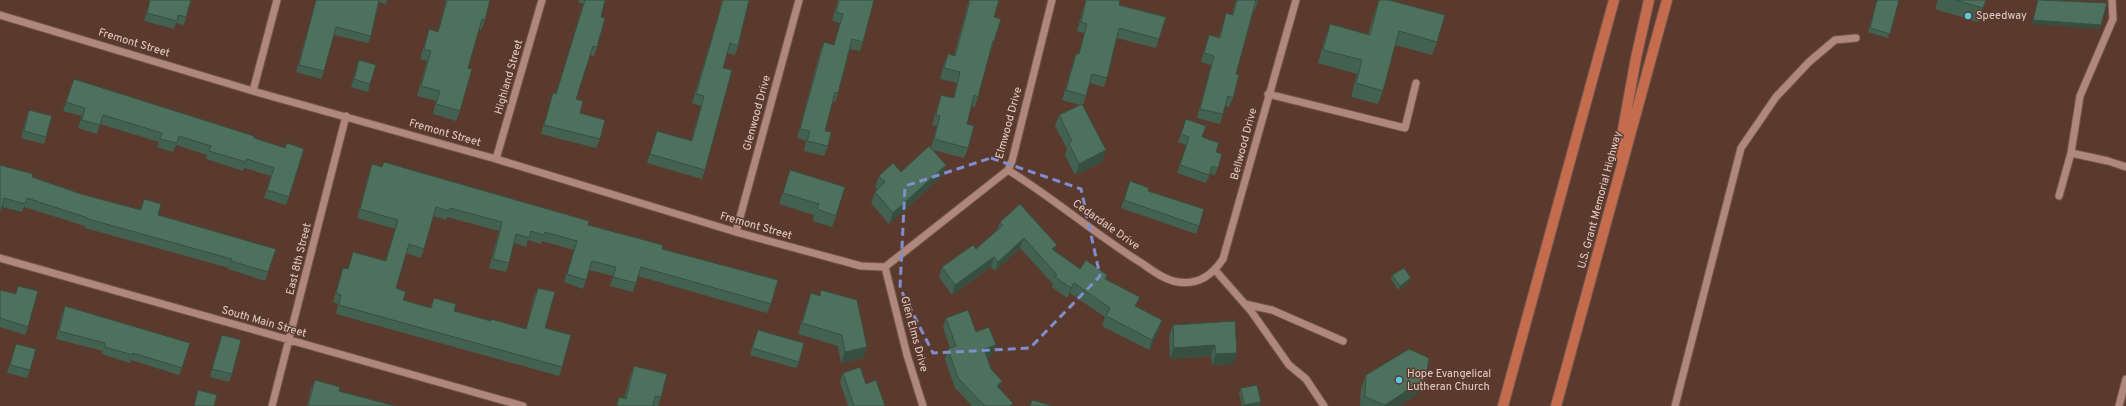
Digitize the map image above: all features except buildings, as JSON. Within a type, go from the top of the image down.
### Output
[{"type":"main road","points":[[1503,406],[1614,0]]},
{"type":"main road","points":[[1607,220],[1636,58],[1649,0]]},
{"type":"main road","name":"U.S. Grant Memorial Highway","points":[[1556,406],[1667,0]]},
{"type":"street","points":[[253,90],[277,0]]},
{"type":"street","name":"Highland Street","points":[[496,159],[542,0]]},
{"type":"street","name":"Glenwood Drive","points":[[736,232],[799,0]]},
{"type":"street","name":"Elmwood Drive","points":[[885,267],[1008,170],[1012,161],[1052,0]]},
{"type":"street","name":"Bellwood Drive","points":[[1196,281],[1203,280],[1215,270],[1223,258],[1268,94],[1296,0]]},
{"type":"street","points":[[2059,196],[2071,153],[2080,96],[2113,19],[2112,0]]},
{"type":"street","name":"Fremont Street","points":[[0,15],[253,90],[496,159],[736,232],[861,266],[885,267]]},
{"type":"street","points":[[1675,406],[1741,148],[1776,97],[1809,62],[1835,40],[1856,38]]},
{"type":"street","points":[[1268,94],[1405,128],[1416,83]]},
{"type":"street","name":"East 8th Street","points":[[272,406],[290,341],[346,116]]},
{"type":"street","points":[[2071,153],[2108,161],[2126,167]]},
{"type":"street","name":"Cedardale Drive","points":[[1008,170],[1029,183],[1127,254],[1164,278],[1178,282],[1196,281]]},
{"type":"street","name":"South Main Street","points":[[0,258],[523,406]]},
{"type":"street","name":"Glen Elms Drive","points":[[885,267],[907,355],[923,406]]},
{"type":"street","points":[[1215,270],[1245,304],[1289,365],[1306,379],[1324,406]]},
{"type":"street","points":[[1245,304],[1272,310],[1343,341]]},
{"type":"street","points":[[2119,406],[2126,379]]},
{"type":"highlighted area","points":[[991,158],[1081,189],[1100,276],[1030,348],[933,353],[900,288],[905,186]]},
{"type":"place","name":"Speedway","points":[[1968,16]]},
{"type":"place","name":"Hope Evangelical Lutheran Church","points":[[1399,380]]}]
